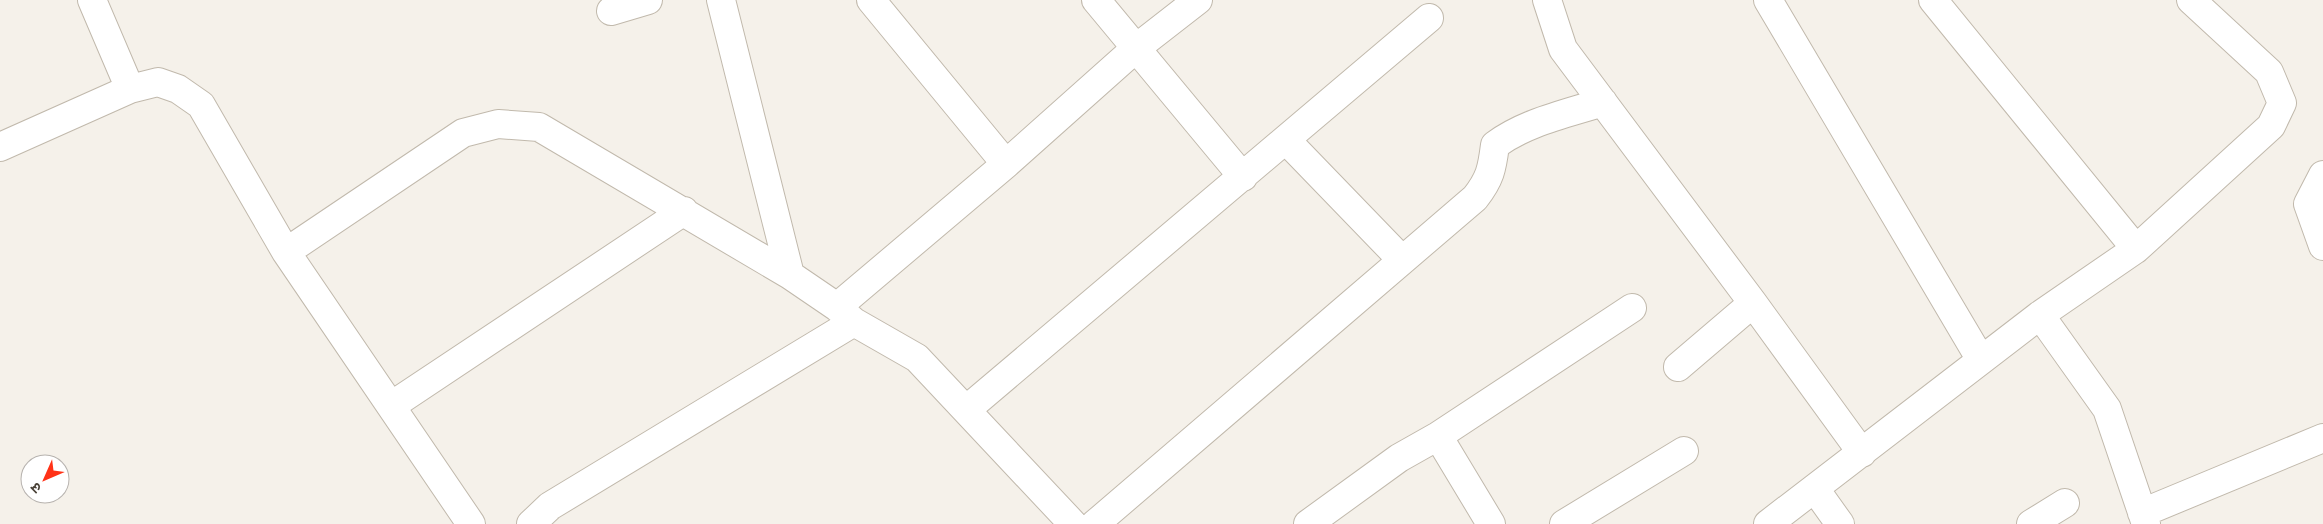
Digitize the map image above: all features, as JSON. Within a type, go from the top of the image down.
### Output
[{"type":"street","points":[[92,0],[130,90]]},
{"type":"street","points":[[611,11],[648,0]]},
{"type":"street","points":[[721,0],[790,275]]},
{"type":"street","points":[[871,0],[1006,164]]},
{"type":"street","points":[[1096,0],[1243,177]]},
{"type":"street","points":[[531,524],[550,506],[846,314],[1006,164],[1135,49],[1198,0]]},
{"type":"street","points":[[1547,0],[1562,49],[1753,303],[1862,453]]},
{"type":"street","points":[[1768,0],[1981,360]]},
{"type":"street","points":[[1933,0],[2136,249]]},
{"type":"street","points":[[1768,524],[2040,315],[2136,249],[2271,126],[2282,103],[2269,72],[2191,0]]},
{"type":"street","points":[[966,410],[1429,18]]},
{"type":"street","points":[[0,146],[130,90],[158,82],[178,89],[201,105],[286,252],[470,524]]},
{"type":"street","points":[[1095,524],[1475,198],[1486,184],[1492,170],[1494,145],[1511,133],[1533,124],[1603,102]]},
{"type":"street","points":[[286,252],[463,133],[498,124],[539,127],[790,275],[846,314],[917,358],[1073,524]]},
{"type":"street","points":[[1286,140],[1402,260]]},
{"type":"street","points":[[2323,175],[2308,204],[2323,246]]},
{"type":"street","points":[[391,406],[684,211]]},
{"type":"street","points":[[1678,367],[1753,303]]},
{"type":"street","points":[[1308,524],[1399,458],[1438,436],[1632,308]]},
{"type":"street","points":[[2040,315],[2107,409],[2144,519],[2323,438]]},
{"type":"street","points":[[1438,436],[1491,524]]},
{"type":"street","points":[[1564,524],[1684,451]]},
{"type":"street","points":[[1815,489],[1840,524]]},
{"type":"street","points":[[2031,524],[2065,503]]}]
